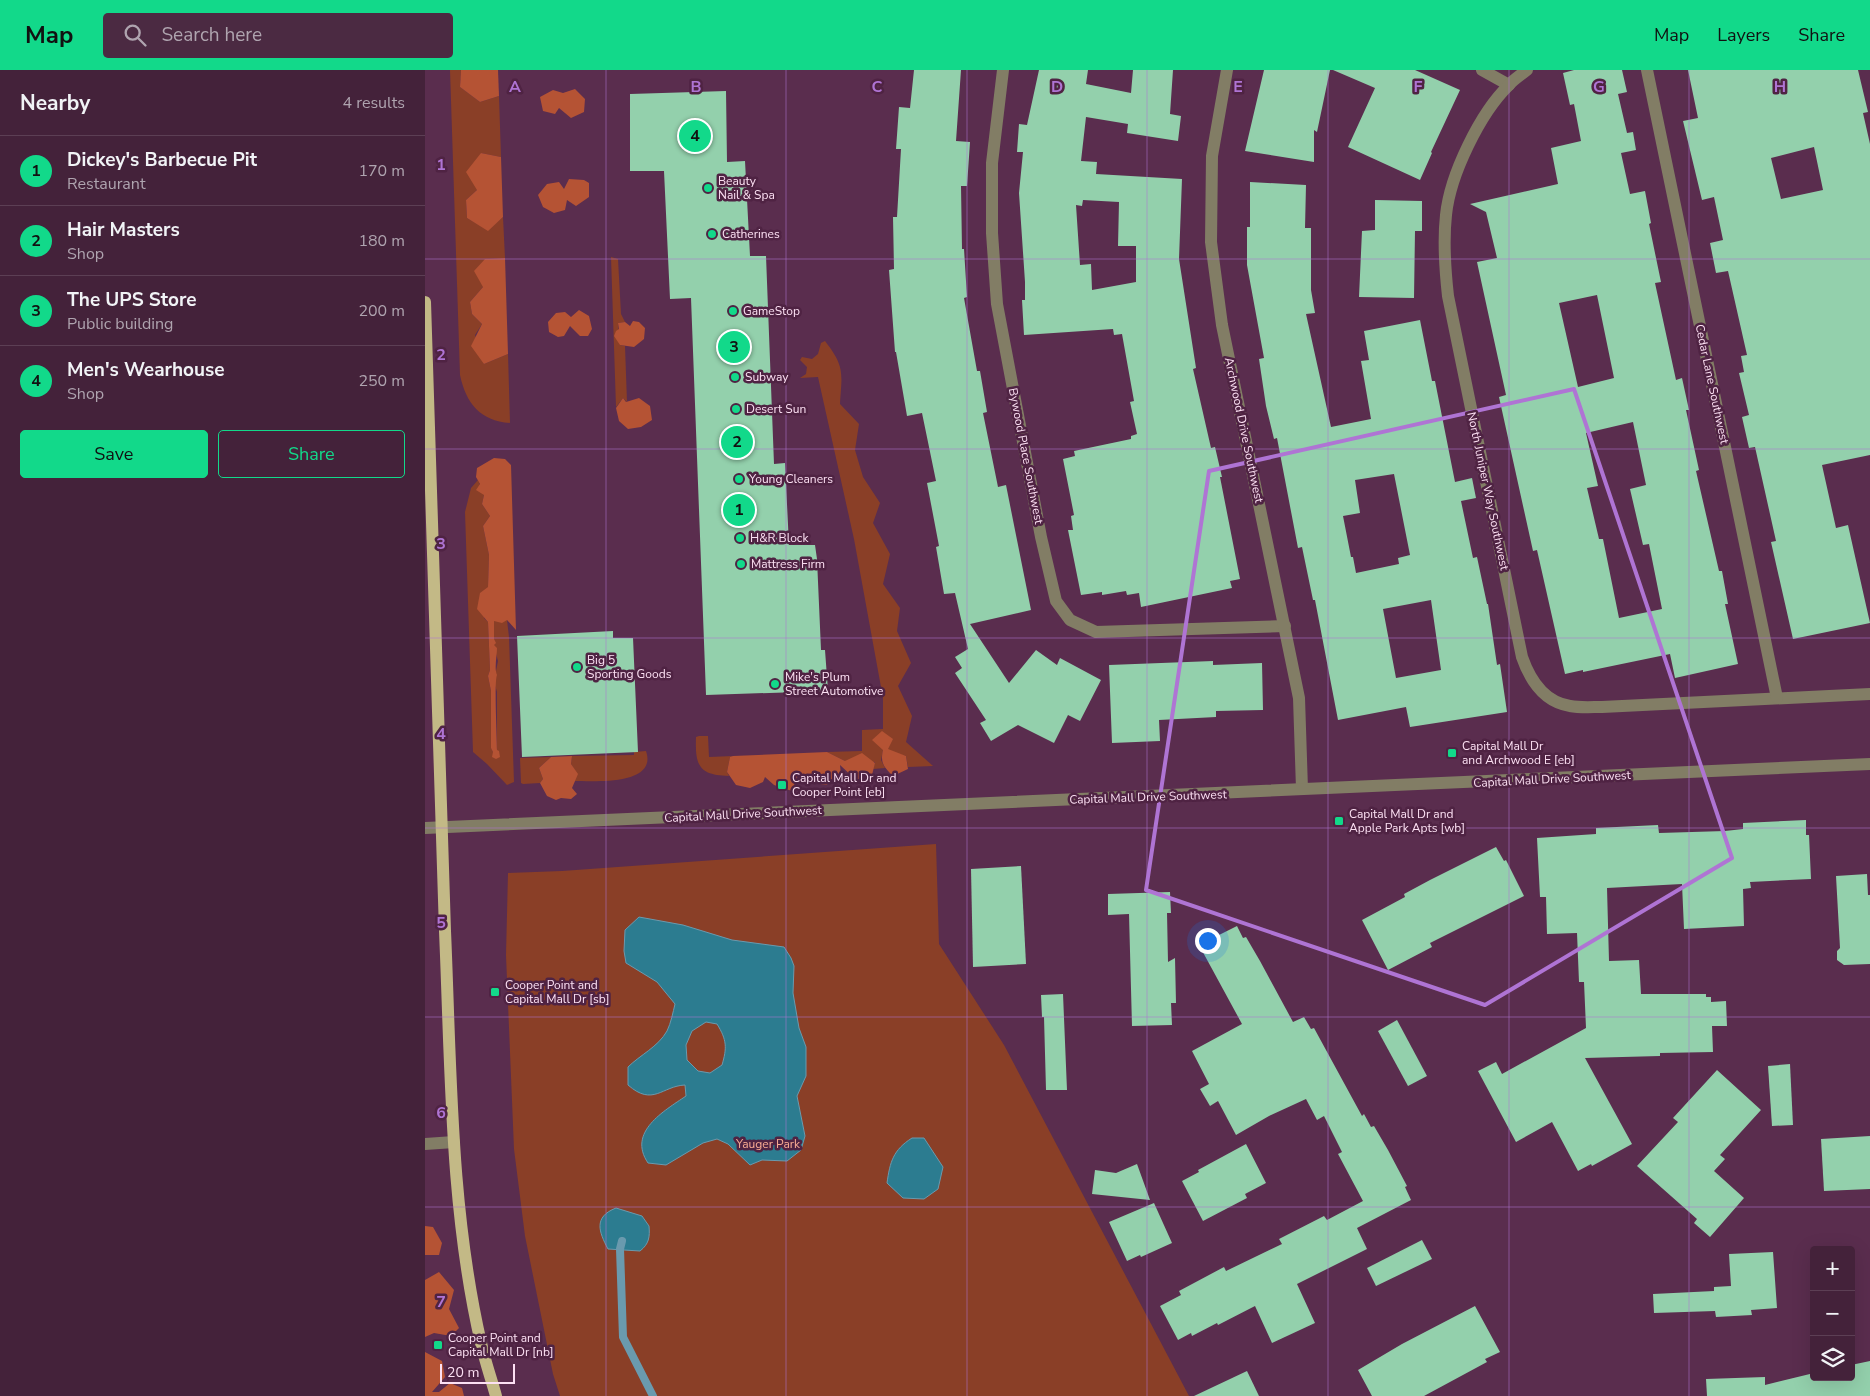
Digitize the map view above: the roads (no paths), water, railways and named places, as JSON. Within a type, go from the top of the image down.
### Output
[{"type":"main road","points":[[425,302],[441,828],[454,1142],[469,1278],[481,1344],[496,1396]]},
{"type":"street","name":"Bywood Place Southwest","points":[[1003,70],[992,163],[992,233],[997,304],[1041,538],[1056,601],[1070,620],[1096,632],[1285,626]]},
{"type":"street","name":"Archwood Drive Southwest","points":[[1227,70],[1212,156],[1211,242],[1222,325],[1299,698],[1302,789]]},
{"type":"street","points":[[1482,70],[1509,85]]},
{"type":"street","name":"North Juniper Way Southwest","points":[[1527,70],[1509,85],[1488,110],[1469,145],[1455,180],[1446,213],[1444,243],[1448,296],[1522,657],[1532,682],[1544,694],[1569,706],[1602,707],[1870,694]]},
{"type":"street","name":"Cedar Lane Southwest","points":[[1647,70],[1777,698]]},
{"type":"street","name":"Capital Mall Drive Southwest","points":[[425,828],[1870,764]]},
{"type":"street","points":[[425,1144],[454,1142]]},
{"type":"water","points":[[639,917],[683,925],[732,940],[784,947],[794,966],[793,993],[799,1028],[806,1047],[806,1076],[797,1096],[805,1136],[801,1150],[787,1161],[762,1160],[750,1165],[728,1144],[717,1139],[703,1143],[666,1165],[648,1163],[643,1152],[642,1142],[645,1132],[668,1108],[686,1096],[685,1085],[651,1095],[637,1091],[628,1085],[628,1067],[663,1037],[670,1025],[675,1004],[657,982],[626,963],[624,951],[625,930]],"holes":[[[706,1022],[717,1024],[725,1044],[722,1065],[710,1073],[698,1071],[687,1060],[686,1045],[692,1031]]]},
{"type":"water","points":[[912,1138],[924,1138],[943,1167],[938,1189],[924,1199],[903,1198],[887,1183],[893,1157]]},
{"type":"water","points":[[616,1208],[642,1216],[649,1226],[648,1240],[640,1251],[608,1249],[602,1237],[601,1220]]},
{"type":"waterway","points":[[622,1241],[620,1249],[623,1337],[653,1396]]},
{"type":"place","name":"Men's Wearhouse","points":[[695,136]]},
{"type":"place","name":"Beauty Nail & Spa","points":[[708,188]]},
{"type":"place","name":"Catherines","points":[[712,234]]},
{"type":"place","name":"GameStop","points":[[733,311]]},
{"type":"place","name":"The UPS Store","points":[[734,347]]},
{"type":"place","name":"Subway","points":[[735,377]]},
{"type":"place","name":"Desert Sun","points":[[736,409]]},
{"type":"place","name":"Hair Masters","points":[[737,442]]},
{"type":"place","name":"Young Cleaners","points":[[739,479]]},
{"type":"place","name":"Dickey's Barbecue Pit","points":[[739,510]]},
{"type":"place","name":"H&R Block","points":[[740,538]]},
{"type":"place","name":"Mattress Firm","points":[[741,564]]},
{"type":"place","name":"Big 5 Sporting Goods","points":[[577,667]]},
{"type":"place","name":"Mike's Plum Street Automotive","points":[[775,684]]},
{"type":"place","name":"Capital Mall Dr and Archwood E [eb]","points":[[1452,753]]},
{"type":"place","name":"Capital Mall Dr and Cooper Point [eb]","points":[[782,785]]},
{"type":"place","name":"Capital Mall Dr and Apple Park Apts [wb]","points":[[1339,821]]},
{"type":"place","name":"Cooper Point and Capital Mall Dr [sb]","points":[[495,992]]},
{"type":"place","name":"Cooper Point and Capital Mall Dr [nb]","points":[[438,1345]]},
{"type":"park label","name":"Yauger Park","points":[[768,1144]]}]
